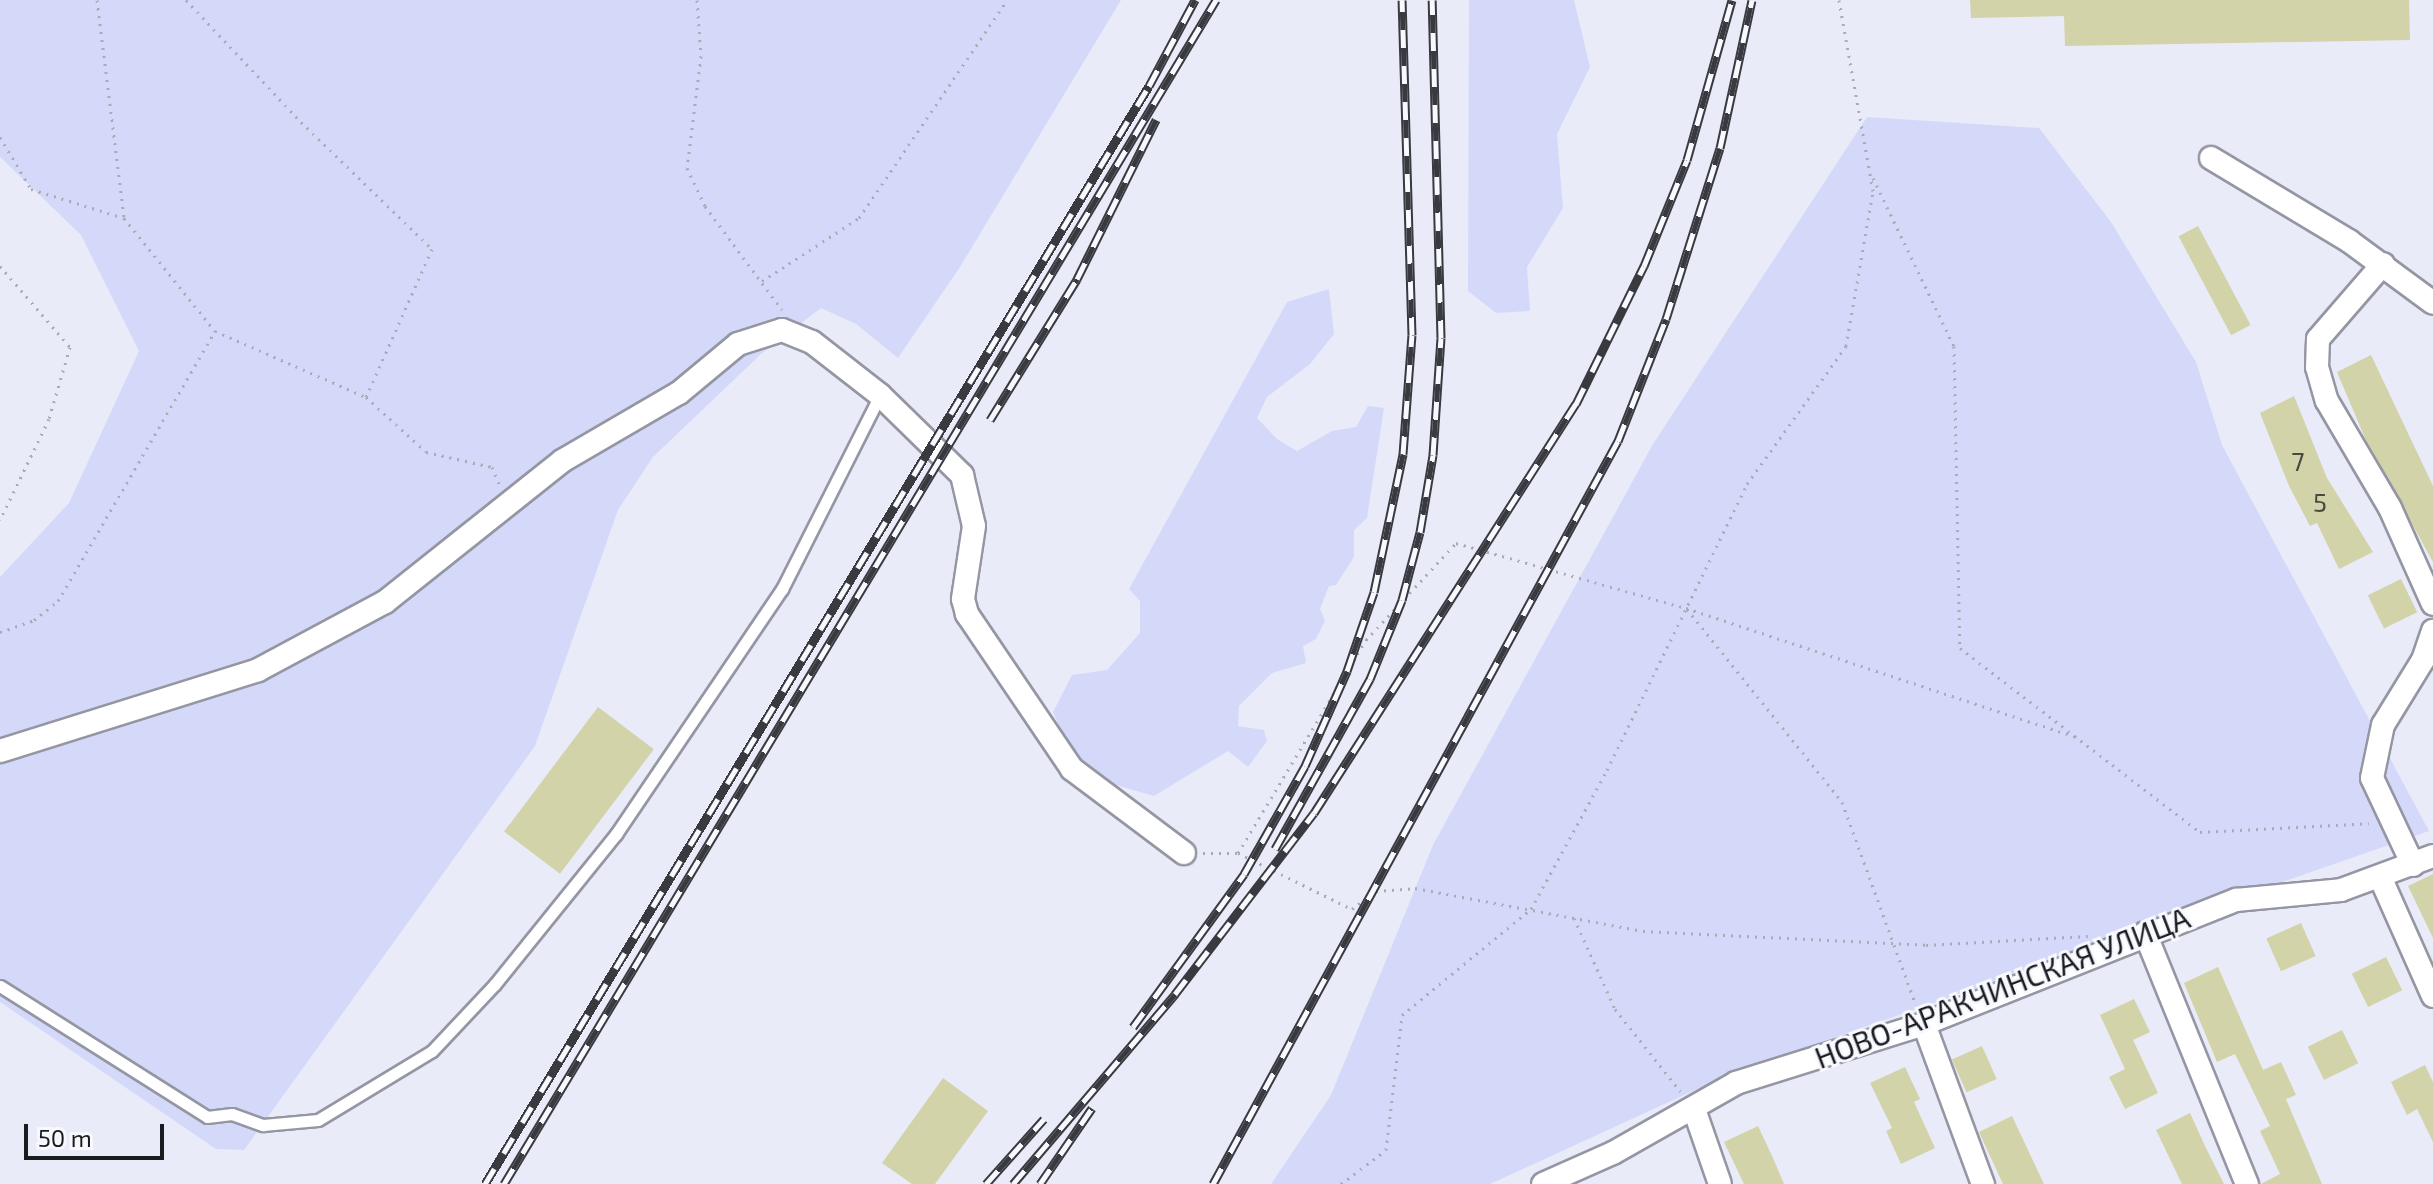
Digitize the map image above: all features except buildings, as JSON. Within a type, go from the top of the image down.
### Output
[{"type":"street","points":[[2211,158],[2383,264],[2433,303]]},
{"type":"street","points":[[2383,264],[2318,339],[2317,367],[2327,401],[2390,508],[2433,604]]},
{"type":"street","points":[[0,751],[258,670],[385,602],[507,500],[562,461],[679,393],[738,344],[782,330],[812,342],[880,395],[962,475],[974,526],[963,599],[1029,707],[1088,786],[1184,853]]},
{"type":"street","points":[[2423,860],[2393,822],[2372,778],[2383,725],[2423,660],[2433,631]]},
{"type":"street","name":"НОВО-АРАКЧИНСКАЯ УЛИЦА","points":[[1543,1184],[1694,1109],[1736,1083],[1924,1024],[2145,933],[2236,900],[2341,890],[2381,879],[2423,860]]},
{"type":"street","points":[[2381,879],[2433,996]]},
{"type":"street","points":[[2145,933],[2158,974],[2247,1184]]},
{"type":"street","points":[[1924,1024],[1983,1184]]},
{"type":"street","points":[[1694,1109],[1720,1184]]},
{"type":"lane","points":[[0,986],[207,1117],[232,1114],[263,1125],[318,1120],[432,1051],[495,984],[616,834],[782,589],[880,395]]},
{"type":"path","points":[[97,0],[124,218],[215,331],[366,397],[426,452],[492,467],[507,500]]},
{"type":"path","points":[[186,0],[301,122],[432,249],[366,397]]},
{"type":"path","points":[[697,0],[701,56],[687,168],[705,206],[782,306],[782,330]]},
{"type":"path","points":[[762,281],[859,218],[1007,0]]},
{"type":"path","points":[[1341,1184],[1386,1150],[1402,1015],[1531,909],[1747,484],[1846,346],[1873,191],[1839,0]]},
{"type":"path","points":[[0,137],[31,189],[124,218]]},
{"type":"path","points":[[1870,171],[1954,346],[1960,648],[2200,832],[2393,822]]},
{"type":"path","points":[[0,266],[70,347],[49,419],[0,520]]},
{"type":"path","points":[[0,632],[34,620],[58,601],[215,331]]},
{"type":"path","points":[[1238,853],[1366,640],[1456,543],[1686,608],[2078,738]]},
{"type":"path","points":[[1686,608],[1842,802],[1890,944],[1924,1024]]},
{"type":"path","points":[[1184,853],[1238,853],[1352,909],[1376,891],[1415,888],[1643,931],[1890,944],[2098,936]]},
{"type":"path","points":[[1574,918],[1615,1009],[1694,1109]]},
{"type":"shaded area","points":[[0,0],[1121,0],[960,267],[898,358],[856,324],[821,308],[761,354],[653,457],[618,510],[535,746],[244,1150],[216,1149],[0,1002],[0,577],[69,503],[139,351],[81,235],[0,157]]},
{"type":"shaded area","points":[[1469,0],[1574,0],[1590,67],[1557,134],[1563,208],[1527,267],[1530,311],[1496,313],[1468,291]]},
{"type":"shaded area","points":[[1867,117],[2039,128],[2111,222],[2196,362],[2222,445],[2429,831],[1732,1073],[1490,1184],[1271,1184],[1331,1095],[1433,845],[1653,444]]},
{"type":"shaded area","points":[[1329,289],[1334,334],[1310,364],[1267,397],[1257,418],[1277,439],[1297,451],[1332,431],[1356,427],[1368,406],[1384,408],[1367,518],[1354,530],[1354,557],[1336,585],[1329,586],[1320,609],[1325,621],[1316,639],[1303,646],[1306,663],[1272,673],[1239,706],[1238,726],[1264,730],[1267,741],[1248,767],[1228,751],[1154,796],[1102,781],[1070,752],[1053,712],[1072,675],[1107,670],[1140,633],[1140,601],[1129,589],[1287,302]]},
{"type":"railway","points":[[485,1184],[1149,86],[1195,0]]},
{"type":"railway","points":[[504,1184],[1216,0]]},
{"type":"railway","points":[[1133,1027],[1244,874],[1305,766],[1347,671],[1374,592],[1403,454],[1412,335],[1402,0]]},
{"type":"railway","points":[[1275,849],[1370,679],[1402,600],[1420,532],[1433,455],[1441,338],[1432,0]]},
{"type":"railway","points":[[1013,1184],[1175,994],[1314,813],[1576,404],[1644,266],[1687,160],[1732,0]]},
{"type":"railway","points":[[1213,1184],[1618,441],[1666,319],[1720,148],[1752,0]]},
{"type":"railway","points":[[990,420],[1077,279],[1156,120]]},
{"type":"railway","points":[[1040,1184],[1092,1108]]},
{"type":"railway","points":[[986,1184],[1044,1119]]}]
